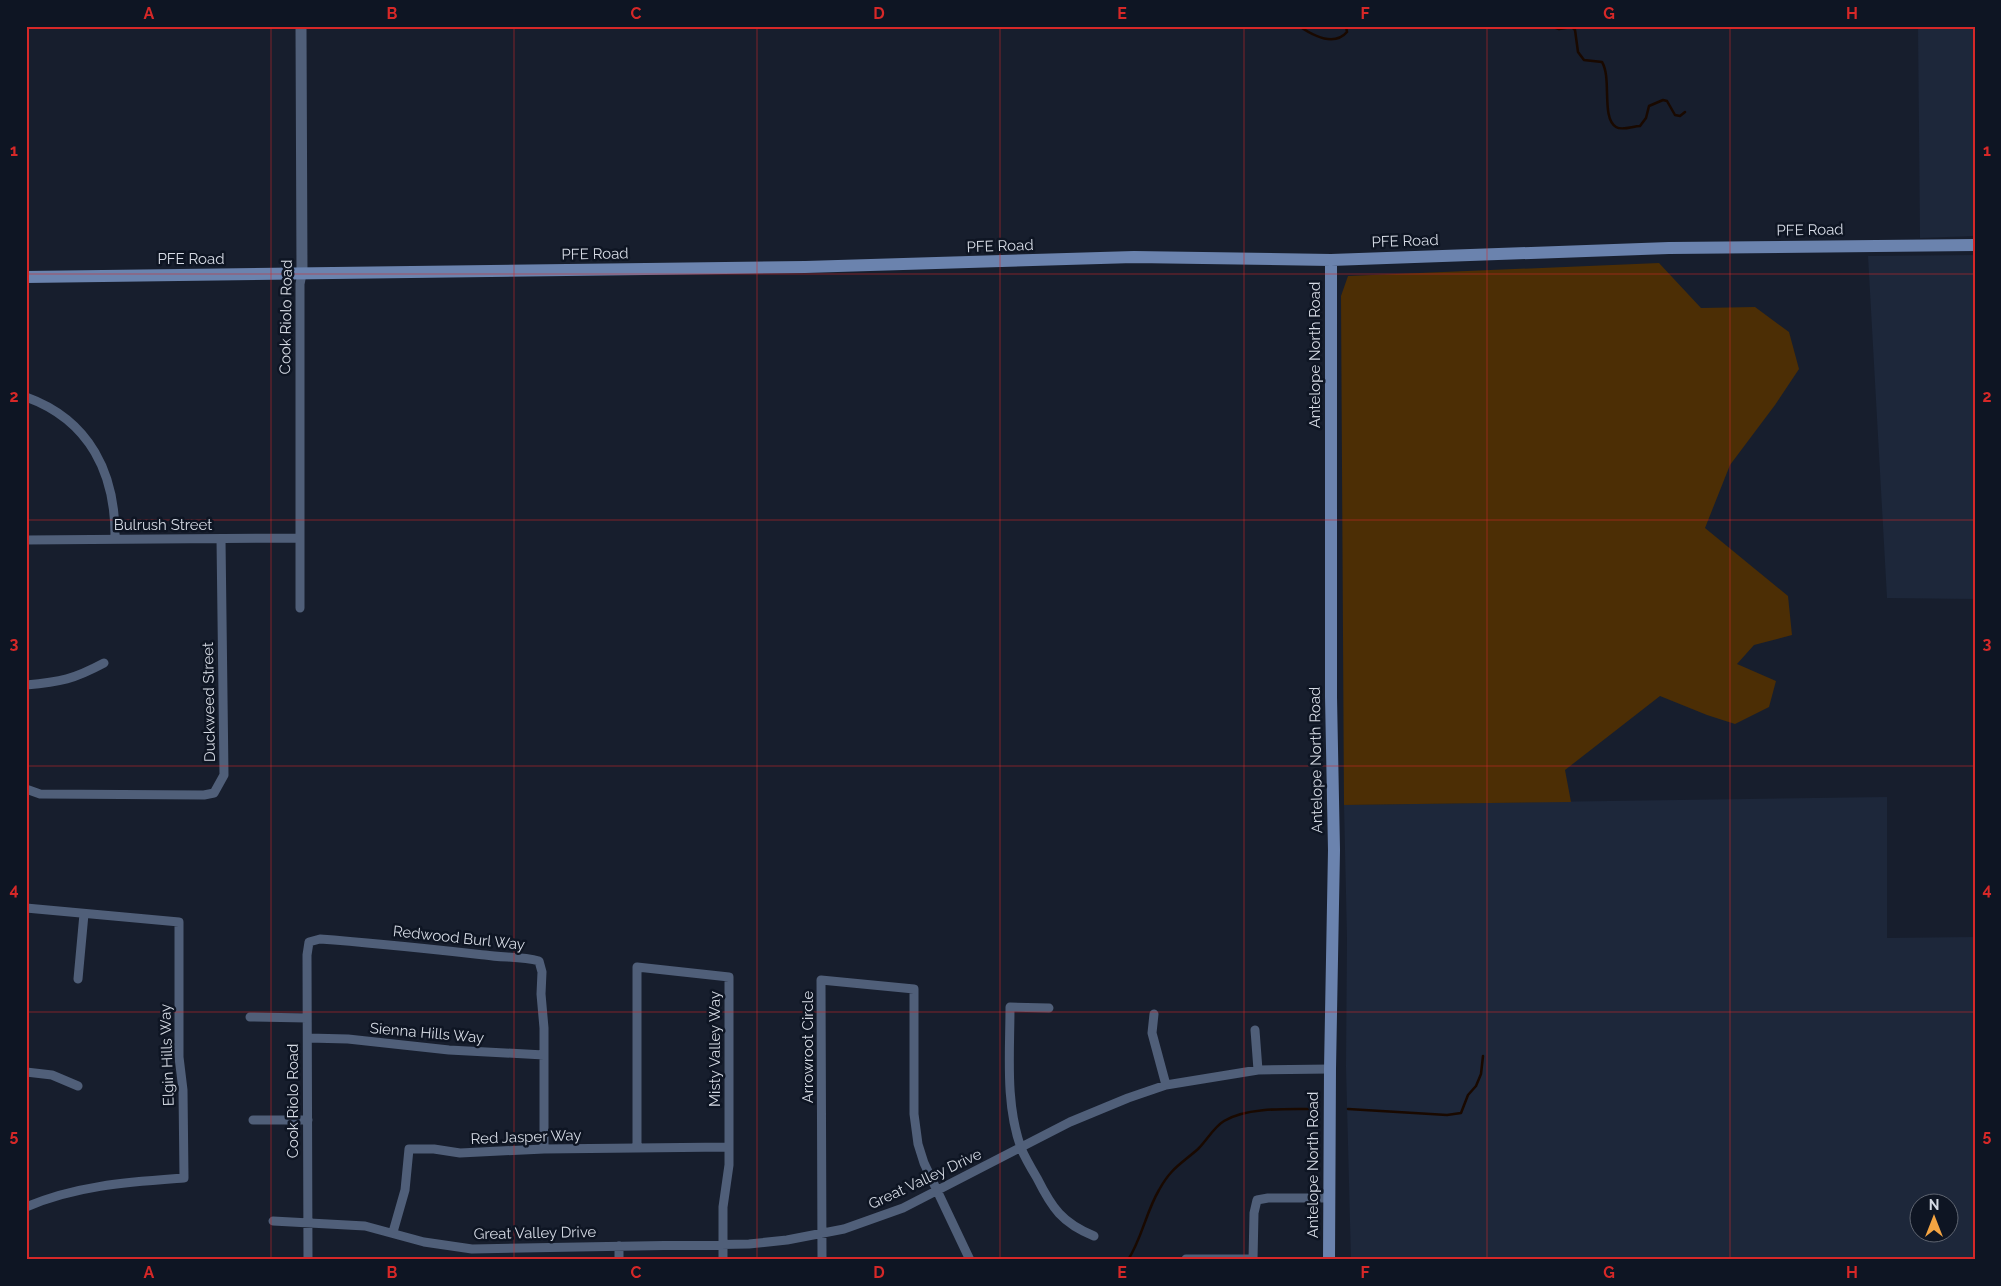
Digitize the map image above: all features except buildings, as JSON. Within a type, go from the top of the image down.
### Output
[{"type":"main road","name":"PFE Road","points":[[26,276],[805,268],[1134,257],[1331,260],[1669,248],[1975,245]]},
{"type":"main road","name":"Antelope North Road","points":[[1329,1260],[1334,860],[1330,697],[1331,260]]},
{"type":"street","name":"Cook Riolo Road","points":[[300,608],[301,26]]},
{"type":"street","points":[[26,397],[43,403],[60,414],[92,447],[108,479],[115,516],[114,539]]},
{"type":"street","name":"Bulrush Street","points":[[26,540],[299,538]]},
{"type":"street","name":"Duckweed Street","points":[[26,789],[40,794],[204,795],[214,793],[224,775],[222,539]]},
{"type":"street","points":[[26,685],[64,681],[104,663]]},
{"type":"street","name":"Elgin Hills Way","points":[[26,908],[179,922],[179,1057],[183,1090],[184,1178],[102,1185],[76,1190],[26,1207]]},
{"type":"street","points":[[78,979],[84,914]]},
{"type":"street","name":"Redwood Burl Way","points":[[309,942],[320,939],[411,946],[497,957],[527,958],[539,961],[542,972],[544,1149]]},
{"type":"street","name":"Cook Riolo Road","points":[[308,1260],[307,955],[309,942]]},
{"type":"street","name":"Misty Valley Way","points":[[637,1148],[637,967],[729,977],[729,1165],[723,1207],[724,1260]]},
{"type":"street","name":"Arrowroot Circle","points":[[822,1233],[821,980],[914,989],[915,1129],[924,1162],[937,1191]]},
{"type":"street","points":[[1049,1008],[1010,1008],[1010,1096],[1021,1147],[1048,1200],[1056,1212],[1076,1229],[1094,1236]]},
{"type":"street","points":[[1154,1014],[1152,1033],[1166,1086]]},
{"type":"street","points":[[250,1017],[307,1018]]},
{"type":"street","points":[[1255,1030],[1258,1070]]},
{"type":"street","name":"Sienna Hills Way","points":[[308,1038],[348,1039],[449,1050],[544,1055]]},
{"type":"street","name":"Great Valley Drive","points":[[273,1221],[365,1226],[393,1232],[424,1242],[472,1249],[723,1244],[778,1241],[844,1229],[903,1208],[1070,1122],[1166,1086],[1258,1070],[1330,1070]]},
{"type":"street","points":[[26,1072],[52,1076],[78,1086]]},
{"type":"street","points":[[253,1120],[308,1120]]},
{"type":"street","name":"Red Jasper Way","points":[[393,1232],[405,1190],[408,1150],[460,1153],[544,1149],[728,1147]]},
{"type":"street","points":[[937,1191],[970,1260]]},
{"type":"street","points":[[1186,1259],[1253,1259],[1254,1213],[1257,1200],[1268,1198],[1329,1198]]},
{"type":"street","points":[[822,1233],[822,1260]]},
{"type":"street","points":[[619,1246],[619,1260]]},
{"type":"shaded area","points":[[1918,26],[1975,26],[1975,236],[1920,238]]},
{"type":"shaded area","points":[[1975,255],[1975,599],[1887,598],[1868,256]]},
{"type":"shaded area","points":[[1659,263],[1701,308],[1755,307],[1789,332],[1799,369],[1775,405],[1730,465],[1705,528],[1788,596],[1792,635],[1754,645],[1737,664],[1776,681],[1769,707],[1735,724],[1660,696],[1565,770],[1571,802],[1344,805],[1341,296],[1348,276]]},
{"type":"shaded area","points":[[1887,797],[1887,938],[1975,937],[1975,1260],[1351,1260],[1346,1067],[1347,938],[1344,805]]},
{"type":"waterway","points":[[1299,26],[1316,36],[1330,39],[1336,39],[1347,32],[1346,26]]},
{"type":"waterway","points":[[1550,26],[1559,29],[1572,27],[1575,30],[1578,52],[1584,60],[1602,62],[1605,69],[1609,115],[1616,127],[1640,126],[1646,118],[1649,106],[1663,100],[1667,101],[1675,115],[1680,116],[1685,112]]},
{"type":"waterway","points":[[1348,1109],[1447,1115],[1461,1113],[1468,1095],[1476,1086],[1481,1074],[1483,1056]]},
{"type":"waterway","points":[[1128,1260],[1163,1183],[1177,1167],[1198,1149],[1220,1124],[1233,1116],[1256,1111],[1314,1109]]}]
